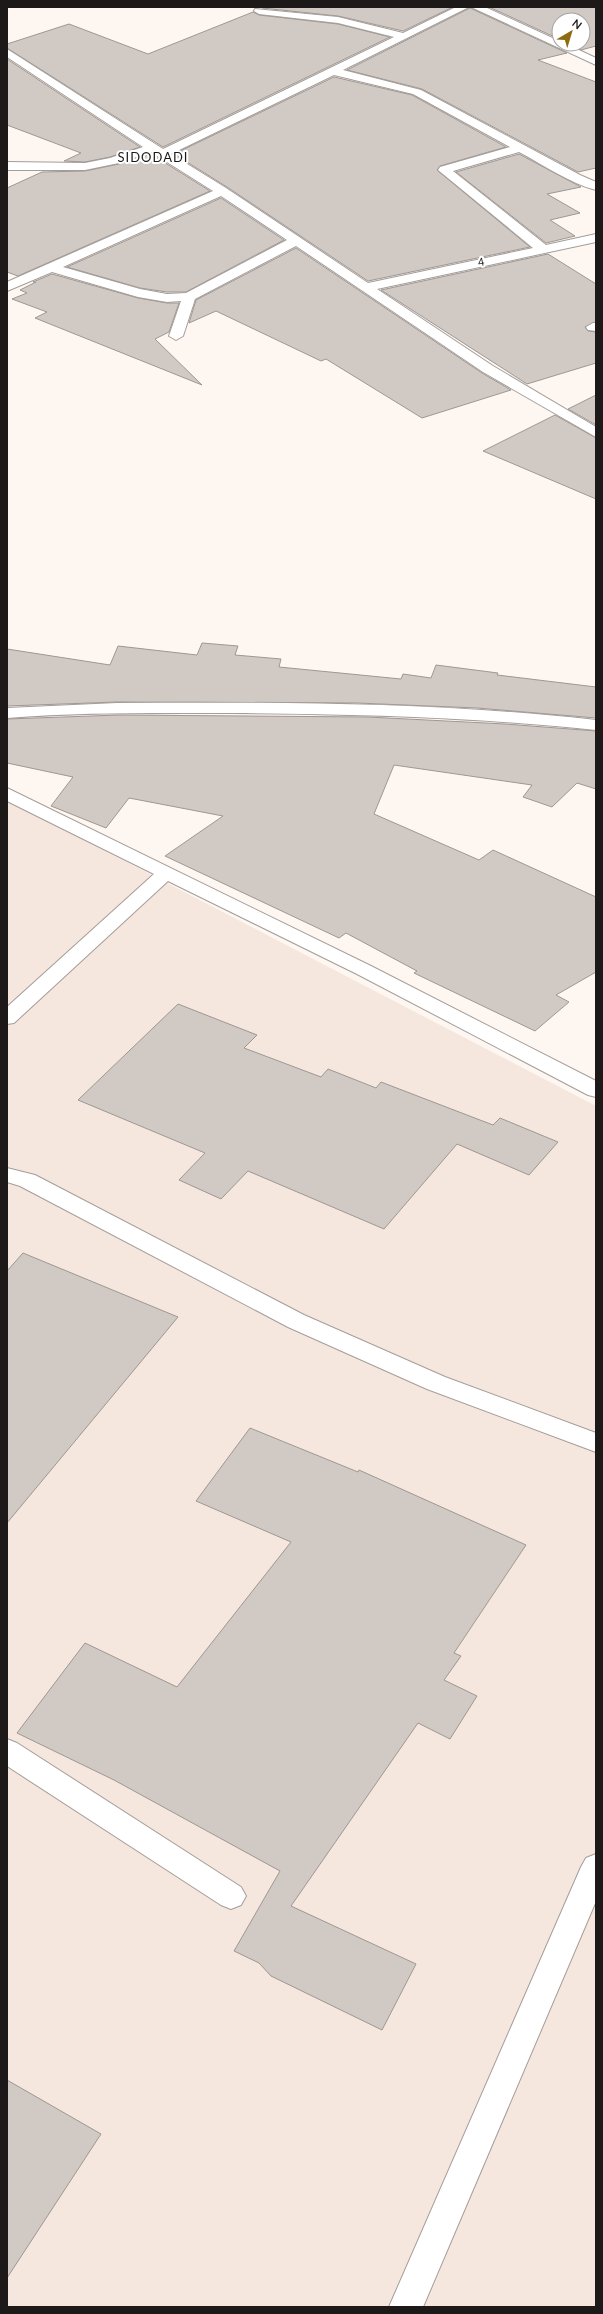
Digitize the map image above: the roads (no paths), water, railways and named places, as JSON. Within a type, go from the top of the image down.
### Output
[{"type":"street","points":[[7,166],[28,164],[86,166],[157,151],[333,71],[464,7]]},
{"type":"street","points":[[476,7],[596,62]]},
{"type":"street","points":[[259,11],[338,20],[404,36]]},
{"type":"street","points":[[7,52],[157,151],[222,191],[488,369],[596,433]]},
{"type":"street","points":[[333,71],[416,92],[576,178],[596,186]]},
{"type":"street","points":[[521,148],[444,170],[543,249]]},
{"type":"street","points":[[7,287],[53,268],[222,191]]},
{"type":"street","name":"4","points":[[366,287],[596,238]]},
{"type":"street","points":[[53,268],[138,293],[167,298],[189,297],[296,241]]},
{"type":"street","points":[[176,336],[189,297]]},
{"type":"street","points":[[7,713],[35,710],[176,707],[330,707],[466,712],[596,724]]},
{"type":"street","points":[[7,794],[357,966],[596,1090]]},
{"type":"street","points":[[7,1018],[167,872]]},
{"type":"street","points":[[7,1175],[27,1180],[303,1324],[436,1382],[596,1443]]},
{"type":"street","points":[[7,1752],[231,1896]]},
{"type":"street","points":[[406,2307],[596,1867]]},
{"type":"district","name":"SIDODADI","points":[[153,157]]}]
